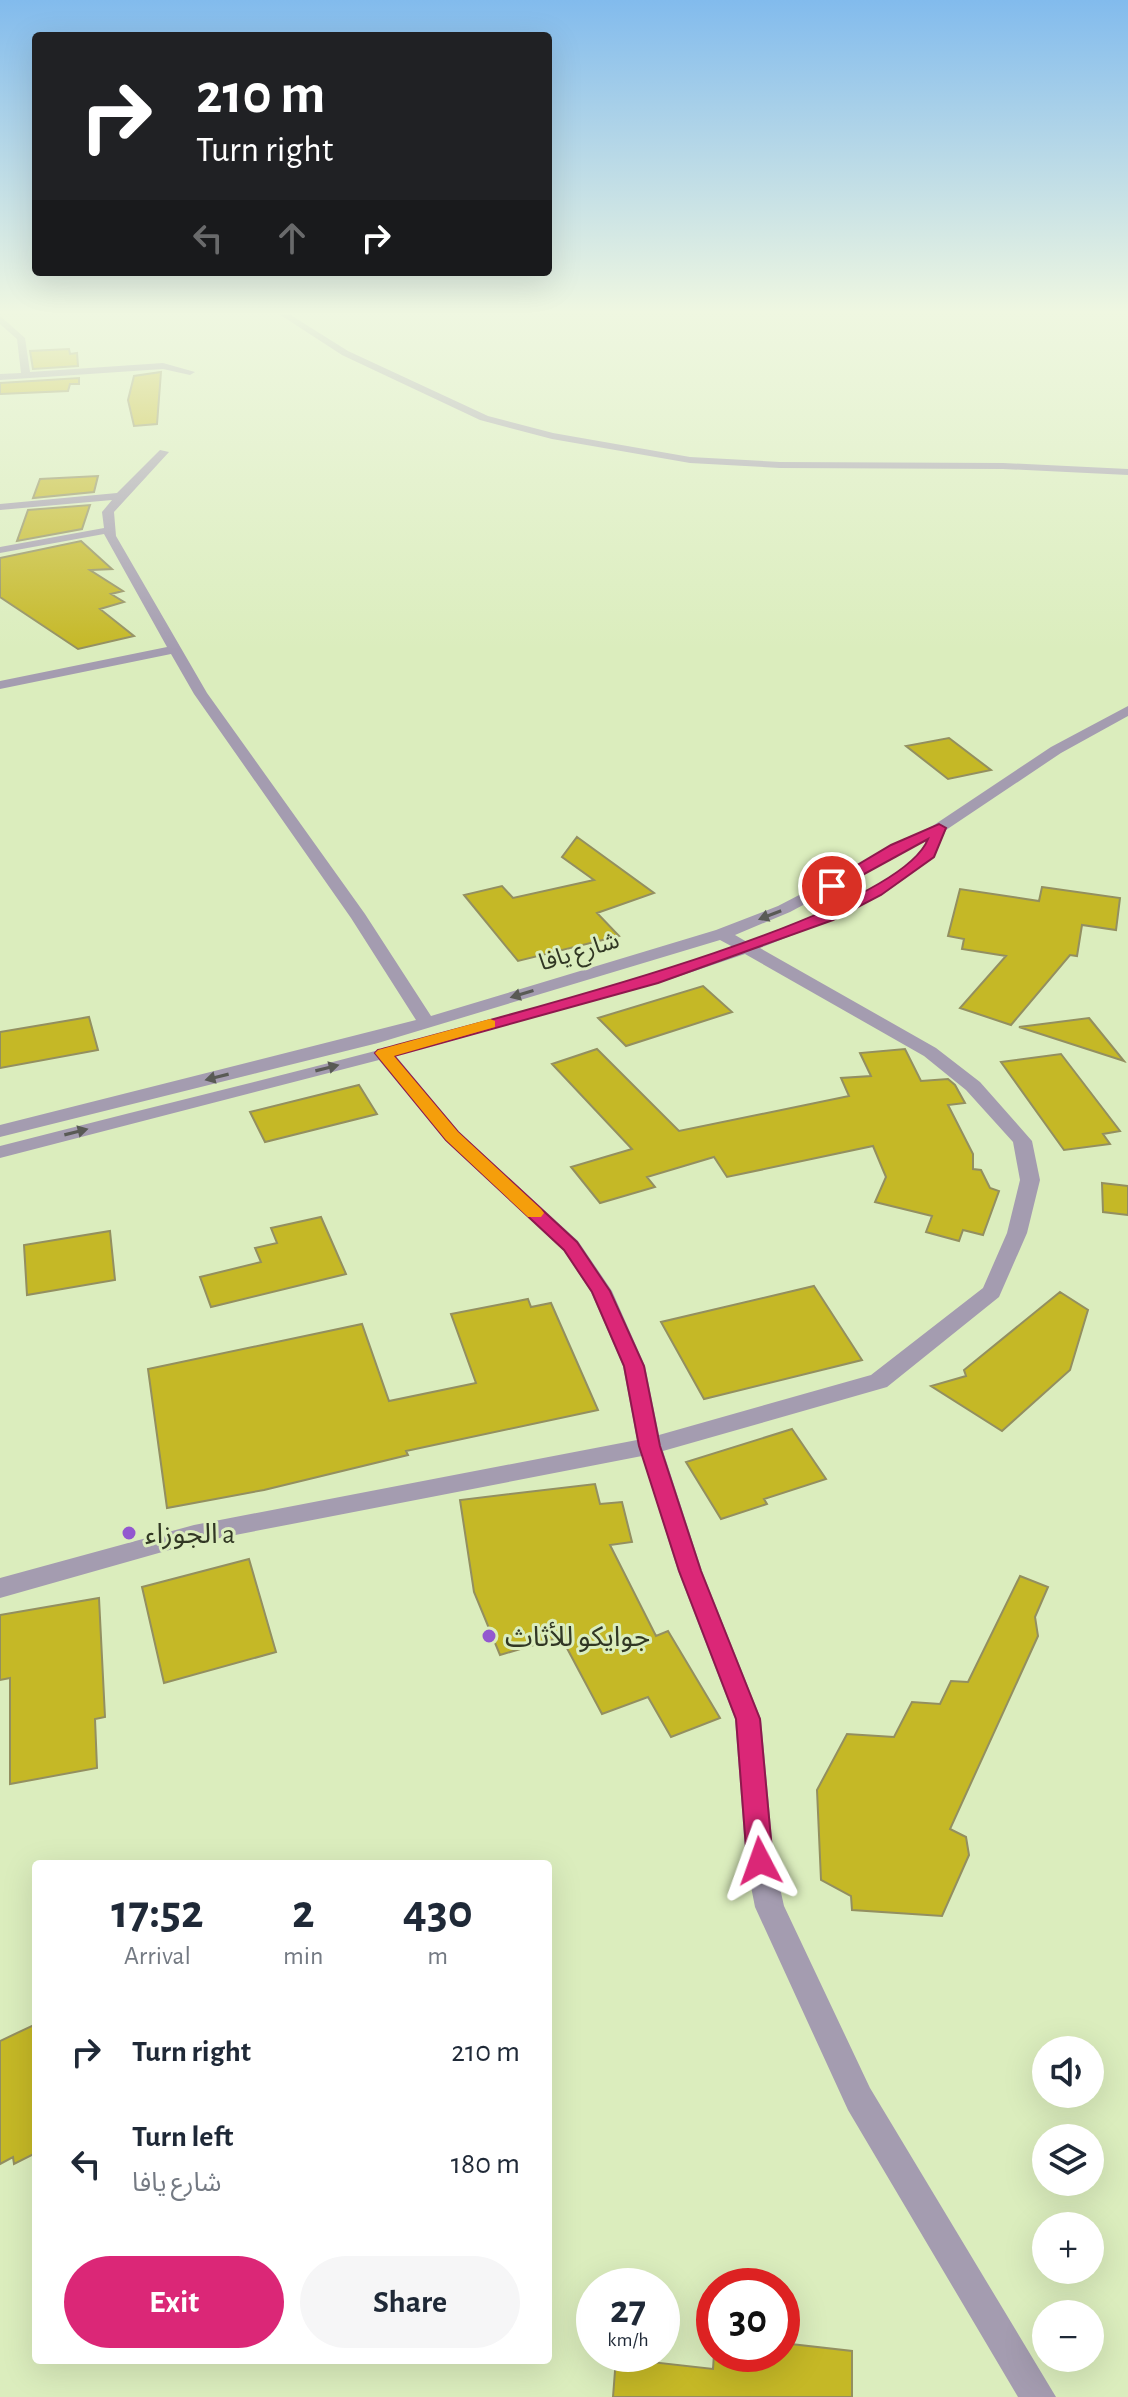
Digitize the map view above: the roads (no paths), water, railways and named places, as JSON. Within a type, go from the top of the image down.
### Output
[{"type":"street","points":[[514,426],[552,436],[690,460],[780,465],[1003,466],[1128,472]]},
{"type":"street","points":[[164,452],[108,512],[110,536],[201,694],[359,917],[426,1022]]},
{"type":"street","points":[[0,507],[121,496]]},
{"type":"street","points":[[0,550],[110,530]]},
{"type":"street","points":[[0,685],[175,649]]},
{"type":"street","name":"شارع يافا","points":[[0,1131],[372,1039],[722,934],[796,903],[939,828],[1056,750],[1128,710]]},
{"type":"street","points":[[0,1152],[383,1053],[653,979],[746,948],[827,916],[876,892],[929,854],[939,828]]},
{"type":"street","points":[[0,1588],[194,1534],[650,1446],[879,1381],[992,1292],[1017,1233],[1030,1180],[1022,1141],[973,1086],[930,1052],[722,934]]},
{"type":"street","points":[[383,1053],[452,1136],[571,1246],[601,1291],[634,1366],[650,1446],[690,1571],[748,1719],[760,1861],[770,1907],[859,2099],[1038,2397]]},
{"type":"place","name":"الجوزاء a","points":[[129,1533]]},
{"type":"place","name":"جوايكو للأثاث","points":[[489,1636]]}]
